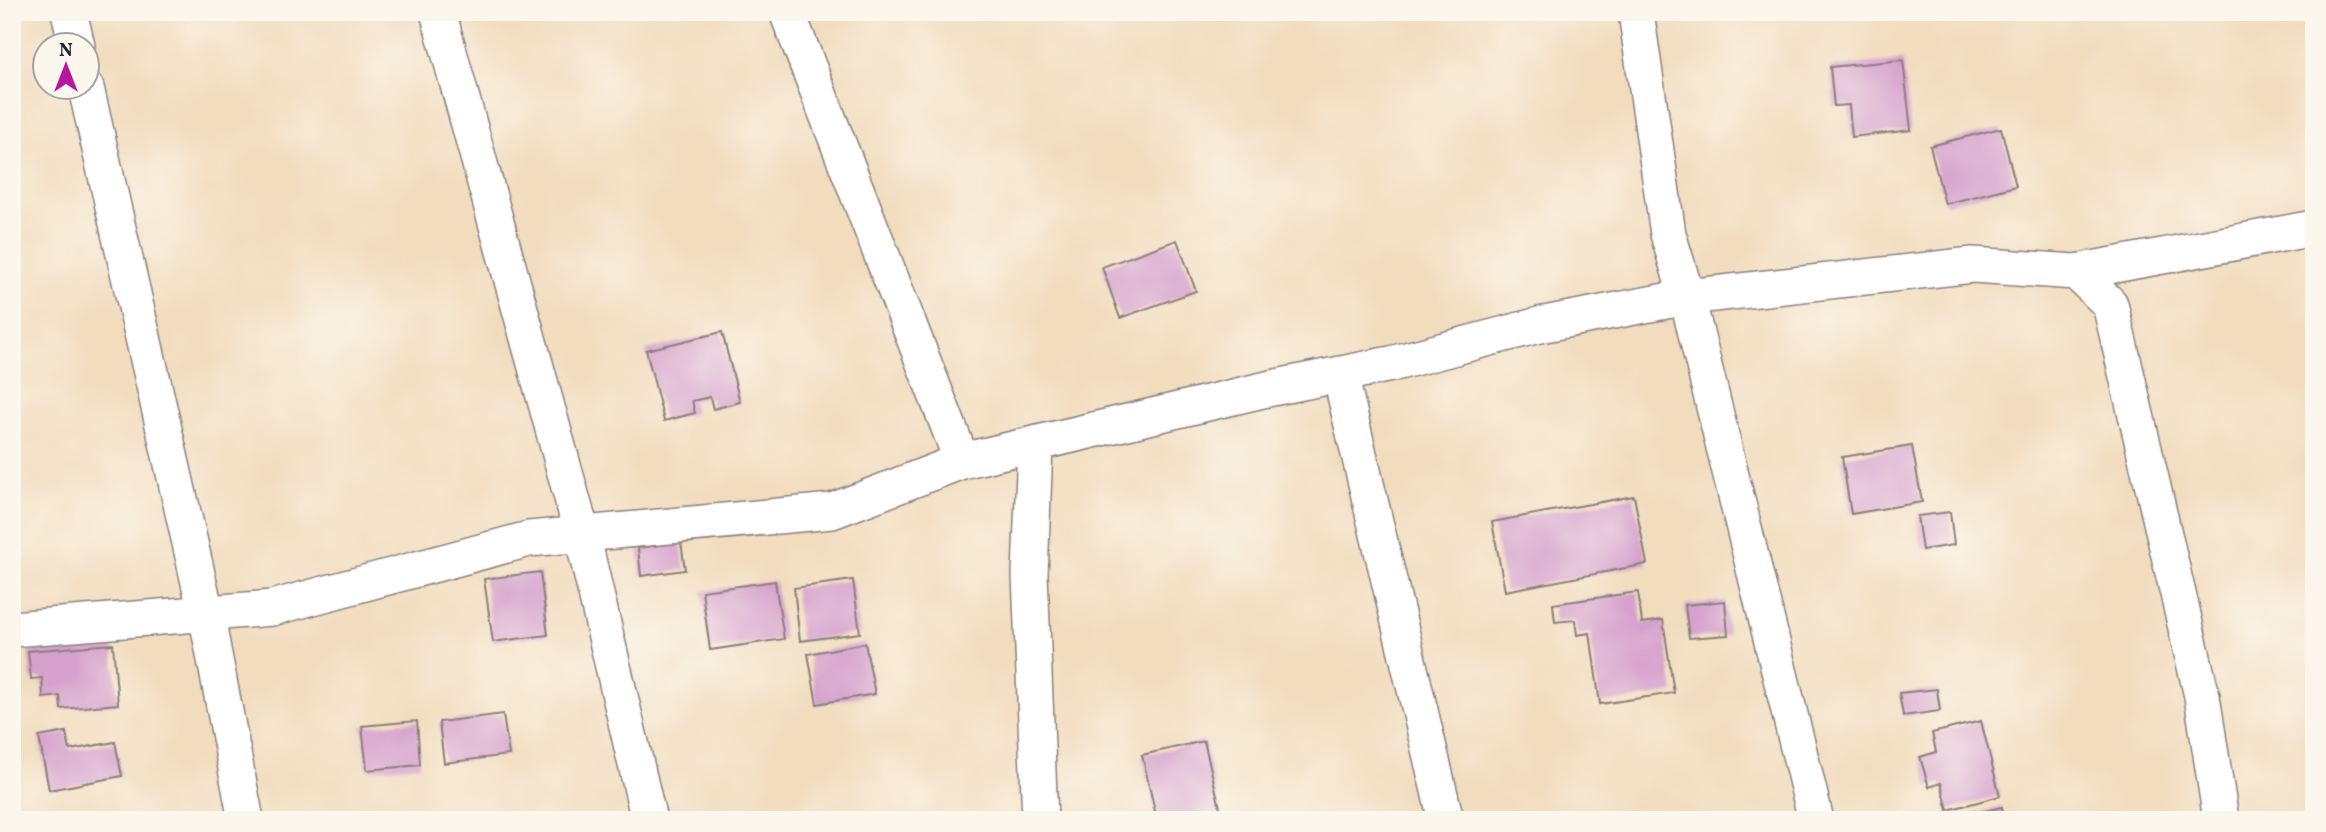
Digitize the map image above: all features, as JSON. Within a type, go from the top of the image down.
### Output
[{"type":"street","points":[[69,12],[74,32]]},
{"type":"street","points":[[438,12],[582,534],[649,820]]},
{"type":"street","points":[[787,12],[962,461]]},
{"type":"street","points":[[1636,12],[1668,234],[1687,297],[1816,820]]},
{"type":"street","points":[[89,102],[206,613],[246,820]]},
{"type":"street","points":[[12,629],[272,608],[529,539],[832,511],[962,461],[1391,364],[1539,325],[1687,297],[1973,265],[2076,272],[2314,229]]},
{"type":"street","points":[[2076,272],[2110,304],[2202,696],[2221,820]]},
{"type":"street","points":[[1340,374],[1446,820]]},
{"type":"street","points":[[1035,446],[1030,575],[1040,820]]},
{"type":"building","points":[[1903,60],[1911,130],[1852,137],[1849,105],[1834,106],[1830,67]]},
{"type":"building","points":[[2001,128],[2016,186],[1945,204],[1930,146]]},
{"type":"building","points":[[1177,240],[1196,291],[1120,318],[1102,267]]},
{"type":"building","points":[[722,332],[740,402],[713,409],[710,397],[692,401],[695,413],[664,421],[646,350]]},
{"type":"building","points":[[1912,446],[1922,502],[1851,514],[1842,457]]},
{"type":"building","points":[[1634,496],[1647,564],[1505,591],[1492,522]]},
{"type":"building","points":[[1950,512],[1954,545],[1922,550],[1917,516]]},
{"type":"building","points":[[681,542],[685,570],[641,576],[638,548]]},
{"type":"building","points":[[540,572],[548,635],[493,642],[484,579]]},
{"type":"building","points":[[853,580],[860,633],[800,641],[794,588]]},
{"type":"building","points":[[775,581],[784,639],[710,650],[702,591]]},
{"type":"building","points":[[1638,592],[1642,623],[1663,620],[1674,693],[1600,704],[1590,633],[1577,635],[1575,620],[1555,622],[1553,604]]},
{"type":"building","points":[[1725,601],[1728,635],[1689,638],[1685,605]]},
{"type":"building","points":[[865,643],[875,694],[817,704],[808,654]]},
{"type":"building","points":[[113,644],[118,704],[61,709],[60,696],[43,698],[42,678],[31,679],[28,651]]},
{"type":"building","points":[[1937,689],[1940,711],[1903,716],[1899,693]]},
{"type":"building","points":[[503,714],[509,755],[444,763],[439,722]]},
{"type":"building","points":[[417,721],[420,765],[367,770],[362,726]]},
{"type":"building","points":[[1981,721],[2000,796],[1948,810],[1941,783],[1929,787],[1920,757],[1936,752],[1932,733]]},
{"type":"building","points":[[66,732],[70,750],[115,742],[122,776],[49,790],[39,737]]},
{"type":"building","points":[[1204,741],[1223,820],[1157,820],[1142,755]]},
{"type":"building","points":[[2002,807],[2004,820],[1950,820],[1950,819]]}]
